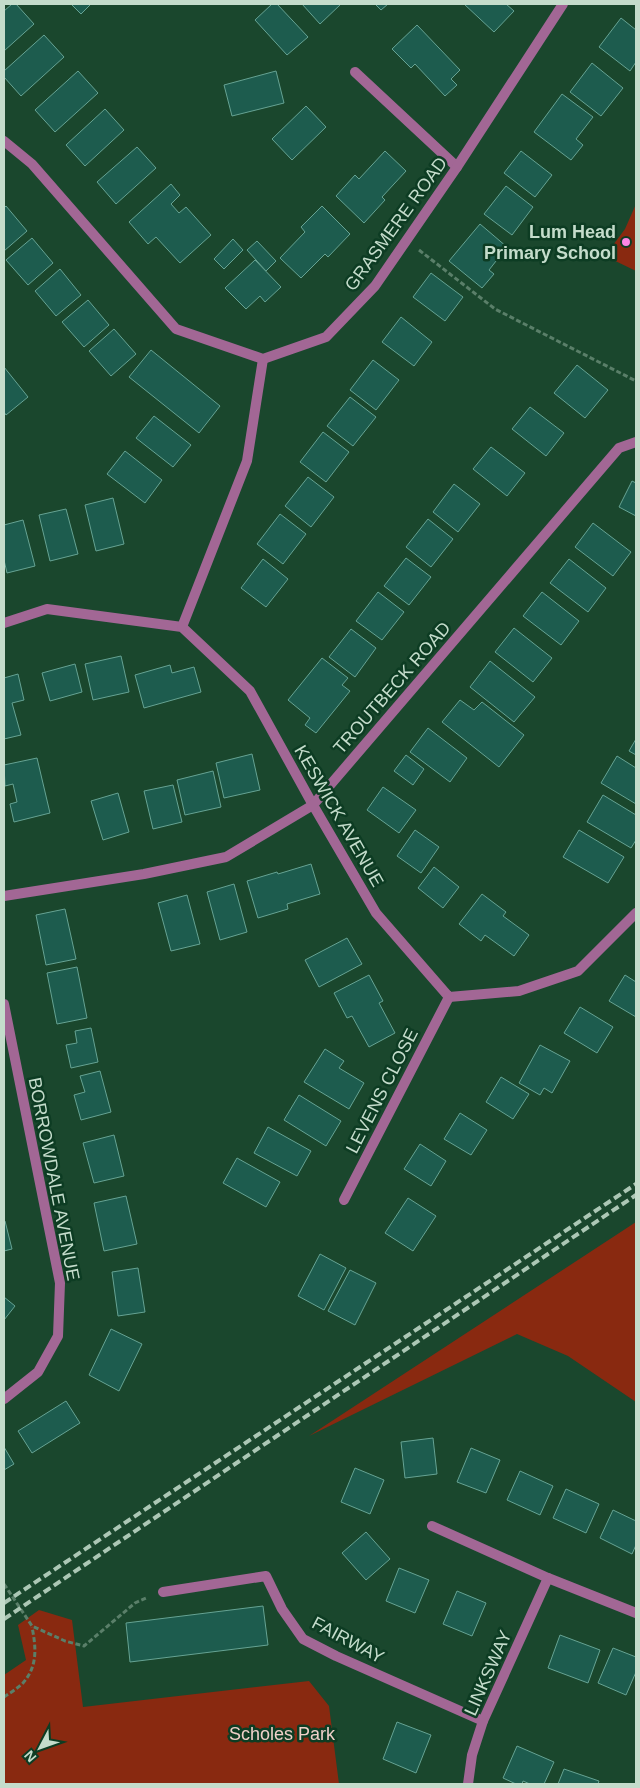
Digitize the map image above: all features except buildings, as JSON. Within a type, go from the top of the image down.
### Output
[{"type":"street","name":"GRASMERE ROAD","points":[[263,358],[326,338],[375,286],[457,167],[563,4]]},
{"type":"street","points":[[355,72],[457,167]]},
{"type":"street","points":[[4,141],[32,164],[176,328],[263,358],[247,461],[182,627],[47,609],[4,622]]},
{"type":"street","name":"TROUTBECK ROAD","points":[[4,896],[144,874],[226,858],[313,805],[619,448],[636,442]]},
{"type":"street","name":"KESWICK AVENUE","points":[[182,627],[250,692],[376,913],[449,997]]},
{"type":"street","points":[[449,997],[519,991],[578,971],[636,914]]},
{"type":"street","name":"LEVENS CLOSE","points":[[344,1200],[449,997]]},
{"type":"street","name":"BORROWDALE AVENUE","points":[[4,1004],[5,1018],[60,1283],[58,1336],[38,1372],[4,1399]]},
{"type":"street","points":[[432,1526],[548,1578],[636,1613]]},
{"type":"street","name":"FAIRWAY","points":[[163,1592],[266,1576],[282,1608],[303,1639],[336,1656],[483,1721]]},
{"type":"street","name":"LINKSWAY","points":[[468,1784],[472,1755],[483,1721],[548,1578]]},
{"type":"path","points":[[407,240],[495,308],[636,381]]},
{"type":"path","points":[[4,1584],[32,1626],[36,1649],[33,1666],[23,1683],[4,1697]]},
{"type":"path","points":[[32,1626],[65,1641],[84,1646],[135,1603],[163,1592]]},
{"type":"green space","name":"Lum Head Primary School","points":[[636,204],[636,271],[605,256],[625,229]]},
{"type":"green space","points":[[636,1222],[636,1402],[568,1356],[517,1334],[309,1436]]},
{"type":"green space","name":"Scholes Park","points":[[39,1610],[72,1620],[83,1707],[309,1681],[329,1706],[339,1784],[4,1784],[4,1675],[26,1660],[18,1625]]},
{"type":"railway","points":[[4,1603],[636,1184]]},
{"type":"railway","points":[[4,1619],[636,1195]]},
{"type":"place","name":"Lum Head Primary School","points":[[626,242]]}]
